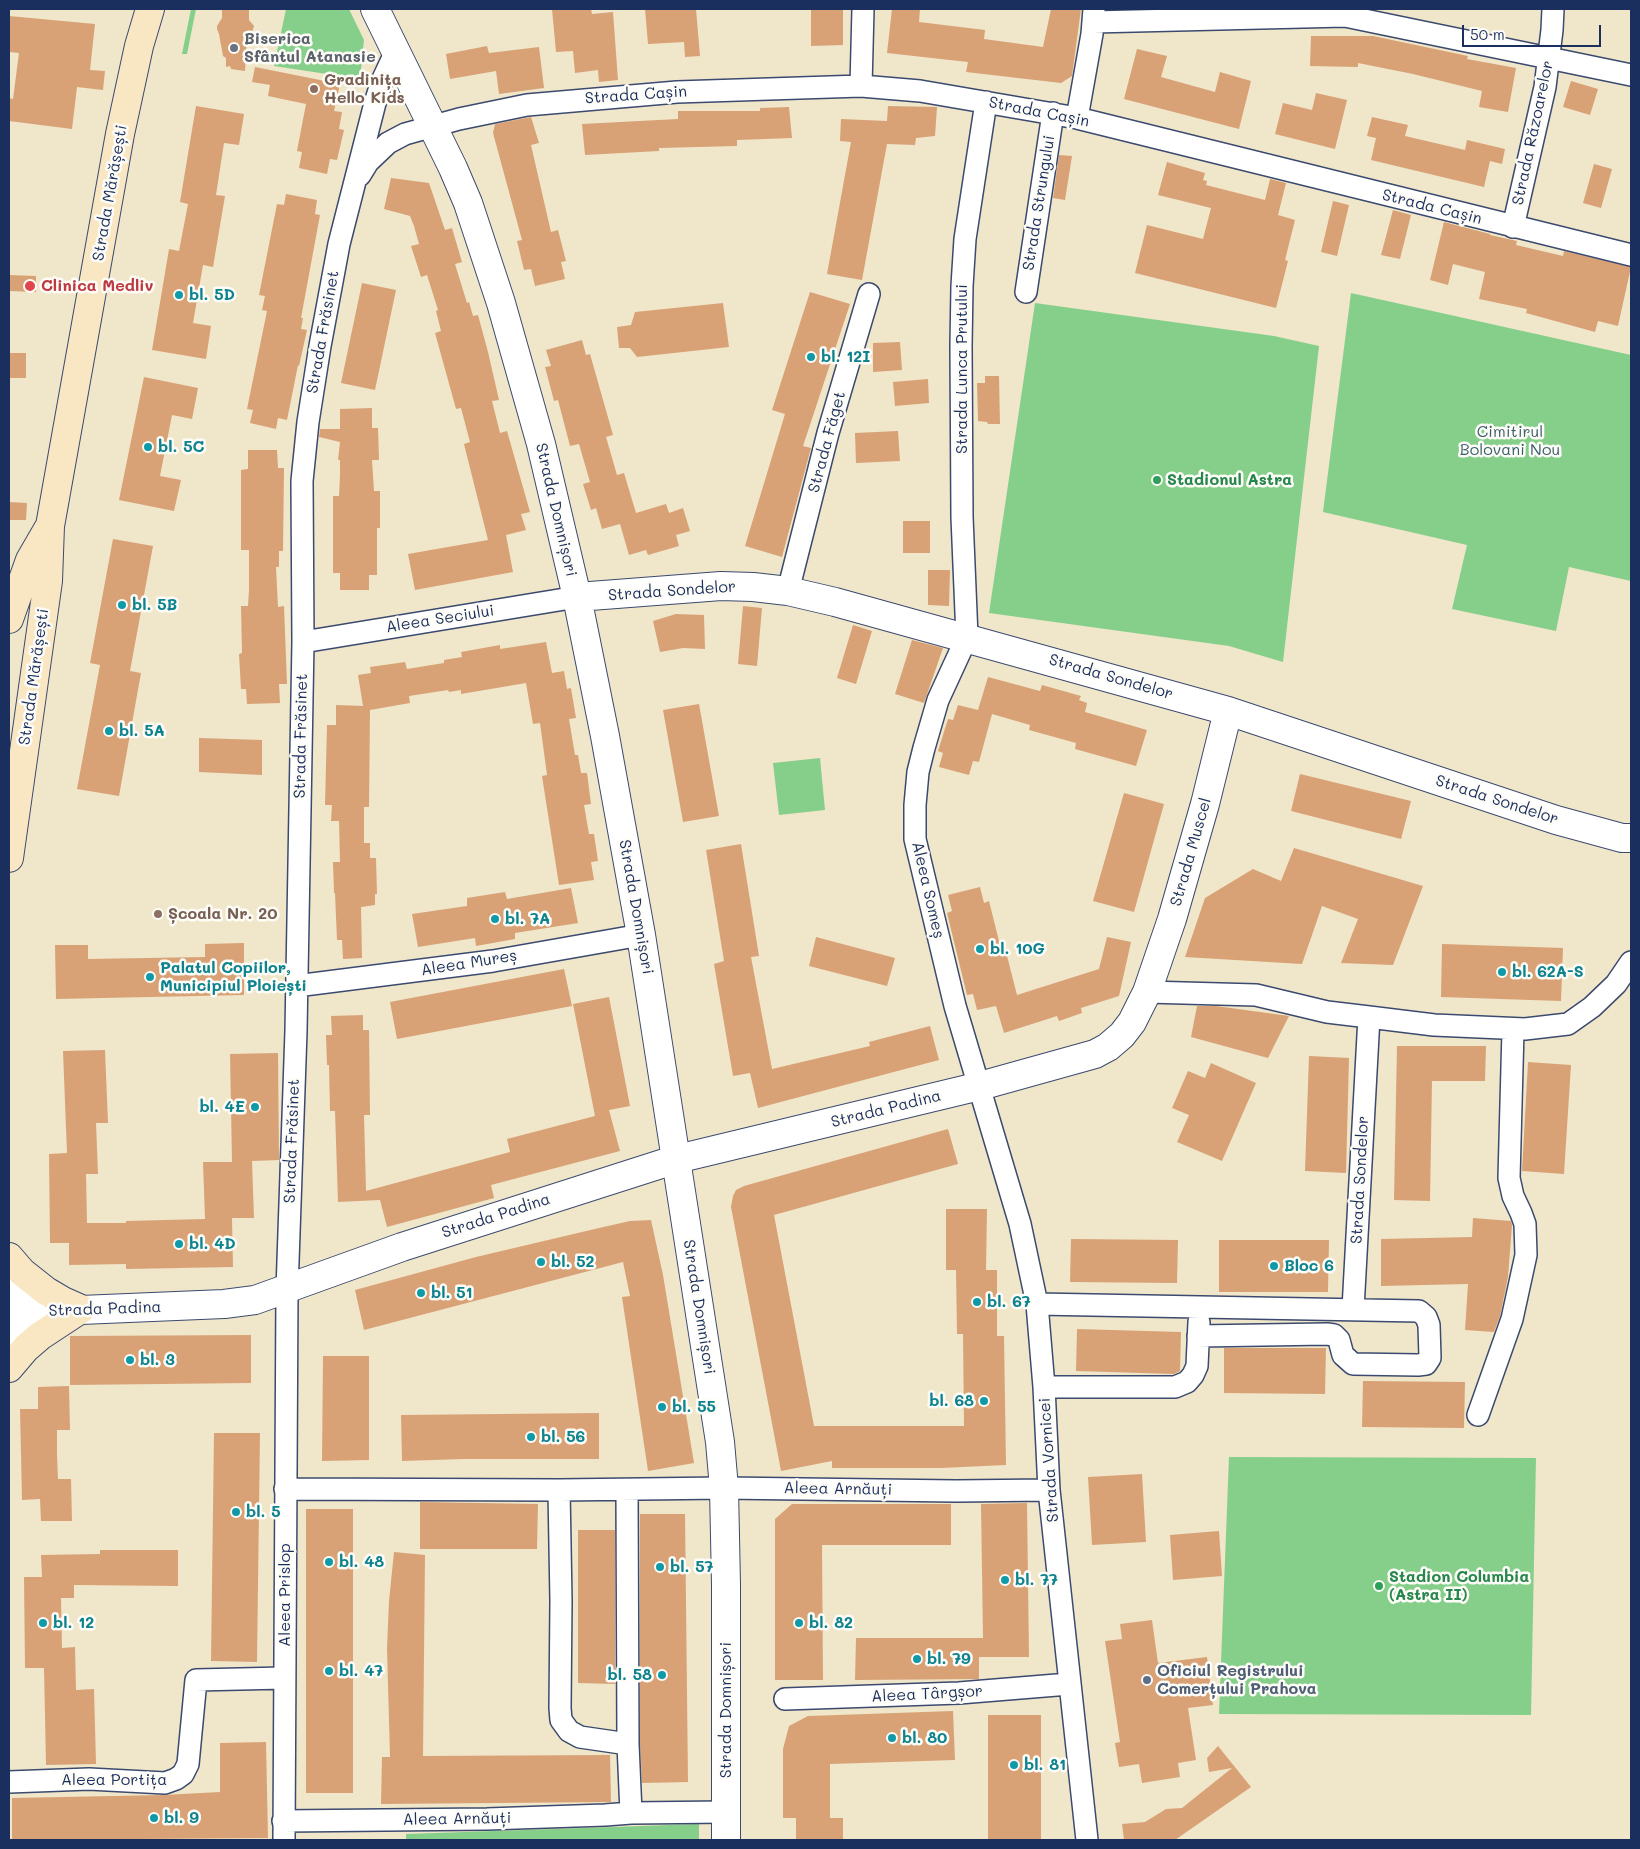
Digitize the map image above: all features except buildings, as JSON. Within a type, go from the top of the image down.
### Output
[{"type":"main road","name":"Strada Mărășești","points":[[9,858],[48,581],[50,526],[120,134],[150,9]]},
{"type":"main road","name":"Strada Mărășești","points":[[9,620],[30,560],[50,526]]},
{"type":"main road","points":[[9,1257],[22,1272],[46,1290],[63,1301],[81,1309]]},
{"type":"main road","points":[[9,1368],[26,1348],[40,1336],[81,1309]]},
{"type":"street","points":[[861,86],[863,9]]},
{"type":"street","points":[[1345,16],[1373,9]]},
{"type":"street","name":"Strada Răzoarelor","points":[[1513,226],[1540,113],[1550,57],[1552,9]]},
{"type":"street","name":"Strada Domnișori","points":[[381,10],[396,51],[434,126],[468,202],[501,303],[541,444],[577,597],[603,727],[641,934],[720,1442],[724,1488],[726,1585],[726,1840]]},
{"type":"street","points":[[1078,118],[1094,15],[1345,16],[1631,75]]},
{"type":"street","name":"Strada Frăsinet","points":[[287,1290],[296,1031],[303,642],[302,481],[308,422],[339,244],[352,186],[379,88],[396,51]]},
{"type":"street","name":"Strada Cașin","points":[[434,126],[547,102],[677,92],[861,86],[920,92],[1078,118],[1631,255]]},
{"type":"street","name":"Strada Lunca Prutului","points":[[967,637],[962,517],[960,346],[962,286],[965,239],[986,102]]},
{"type":"street","name":"Strada Strungului","points":[[1026,292],[1053,114]]},
{"type":"street","name":"Strada Frăsinet","points":[[352,186],[368,162],[388,143],[405,134],[434,126]]},
{"type":"street","name":"Strada Făget","points":[[788,591],[828,433],[869,294]]},
{"type":"street","name":"Strada Sondelor","points":[[577,597],[721,586],[788,591],[967,637],[1228,710],[1556,820],[1622,838],[1631,838]]},
{"type":"street","name":"Aleea Seciului","points":[[303,642],[577,597]]},
{"type":"street","name":"Aleea Someș","points":[[967,637],[938,700],[924,748],[918,772],[915,805],[915,840],[955,1006],[980,1086]]},
{"type":"street","name":"Strada Muscel","points":[[980,1086],[1095,1054],[1108,1047],[1122,1035],[1132,1022],[1146,992],[1172,919],[1205,804],[1228,710]]},
{"type":"street","name":"Aleea Mureș","points":[[296,986],[492,961],[641,934]]},
{"type":"street","points":[[1146,992],[1256,995],[1327,1012],[1434,1025],[1513,1030],[1568,1024],[1592,1007],[1616,984],[1631,962]]},
{"type":"street","name":"Strada Sondelor","points":[[1339,1340],[1346,1309],[1369,1017]]},
{"type":"street","points":[[1478,1414],[1512,1319],[1526,1255],[1525,1224],[1522,1213],[1513,1196],[1509,1178],[1513,1030]]},
{"type":"street","name":"Strada Padina","points":[[10,1314],[81,1309],[224,1304],[255,1300],[402,1247],[677,1159],[980,1086]]},
{"type":"street","name":"Strada Vornicei","points":[[980,1086],[1020,1224],[1037,1304],[1044,1387],[1049,1490],[1086,1840]]},
{"type":"street","name":"Aleea Prislop","points":[[284,1830],[287,1290]]},
{"type":"street","points":[[1037,1304],[1418,1311],[1426,1317],[1429,1325],[1430,1358],[1426,1364],[1418,1365],[1353,1364],[1343,1355],[1339,1340],[1334,1335],[1327,1334],[1198,1336]]},
{"type":"street","points":[[1044,1387],[1175,1387],[1187,1382],[1197,1366],[1199,1306]]},
{"type":"street","name":"Aleea Arnăuți","points":[[285,1489],[627,1490],[724,1488],[956,1491],[1049,1490]]},
{"type":"street","points":[[559,1490],[561,1720],[569,1731],[580,1737],[628,1744]]},
{"type":"street","points":[[627,1490],[628,1744],[631,1813]]},
{"type":"street","name":"Aleea Portița","points":[[9,1782],[89,1779],[166,1783],[183,1774],[188,1764],[196,1680],[284,1678]]},
{"type":"street","name":"Aleea Târgșor","points":[[785,1699],[959,1693],[1069,1684]]},
{"type":"street","name":"Aleea Arnăuți","points":[[284,1830],[477,1820],[605,1816],[631,1813],[726,1812]]},
{"type":"green space","points":[[191,9],[196,9],[187,54],[182,54]]},
{"type":"green space","points":[[286,9],[349,9],[364,40],[360,79],[274,66]]},
{"type":"green space","name":"Cimitirul Bolovani Nou","points":[[1351,293],[1631,355],[1631,581],[1569,567],[1556,631],[1452,609],[1467,545],[1323,512]]},
{"type":"green space","name":"Stadionul Astra","points":[[1035,303],[1274,336],[1319,346],[1283,662],[1229,646],[989,613]]},
{"type":"green space","points":[[820,758],[825,810],[779,815],[773,763]]},
{"type":"green space","name":"Stadion Columbia (Astra II)","points":[[1229,1457],[1536,1458],[1531,1715],[1219,1714]]},
{"type":"green space","points":[[699,1824],[699,1840],[406,1840],[406,1834]]},
{"type":"place","name":"Biserica Sfântul Atanasie","points":[[234,48]]},
{"type":"place","name":"Gradinița Hello Kids","points":[[314,89]]},
{"type":"place","name":"Clinica Medliv","points":[[30,286]]},
{"type":"place","name":"bl. 5D","points":[[179,295]]},
{"type":"place","name":"bl. 12I","points":[[811,357]]},
{"type":"place","name":"bl. 5C","points":[[148,447]]},
{"type":"place","name":"Stadionul Astra","points":[[1157,480]]},
{"type":"place","name":"bl. 5B","points":[[122,605]]},
{"type":"place","name":"bl. 5A","points":[[109,731]]},
{"type":"place","name":"Școala Nr. 20","points":[[158,914]]},
{"type":"place","name":"bl. 7A","points":[[495,919]]},
{"type":"place","name":"bl. 10G","points":[[980,949]]},
{"type":"place","name":"bl. 62A-S","points":[[1502,972]]},
{"type":"place","name":"Palatul Copiilor, Municipiul Ploiești","points":[[150,977]]},
{"type":"place","name":"bl. 4E","points":[[255,1107]]},
{"type":"place","name":"bl. 4D","points":[[179,1244]]},
{"type":"place","name":"bl. 52","points":[[541,1262]]},
{"type":"place","name":"Bloc 6","points":[[1274,1266]]},
{"type":"place","name":"bl. 51","points":[[421,1293]]},
{"type":"place","name":"bl. 67","points":[[977,1302]]},
{"type":"place","name":"bl. 3","points":[[130,1360]]},
{"type":"place","name":"bl. 68","points":[[984,1401]]},
{"type":"place","name":"bl. 55","points":[[662,1407]]},
{"type":"place","name":"bl. 56","points":[[531,1437]]},
{"type":"place","name":"bl. 5","points":[[236,1512]]},
{"type":"place","name":"bl. 48","points":[[329,1562]]},
{"type":"place","name":"bl. 57","points":[[660,1567]]},
{"type":"place","name":"bl. 77","points":[[1005,1580]]},
{"type":"place","name":"Stadion Columbia (Astra II)","points":[[1379,1586]]},
{"type":"place","name":"bl. 12","points":[[43,1623]]},
{"type":"place","name":"bl. 82","points":[[799,1623]]},
{"type":"place","name":"bl. 79","points":[[917,1659]]},
{"type":"place","name":"bl. 47","points":[[329,1671]]},
{"type":"place","name":"bl. 58","points":[[662,1675]]},
{"type":"place","name":"Oficiul Registrului Comerțului Prahova","points":[[1147,1680]]},
{"type":"place","name":"bl. 80","points":[[892,1738]]},
{"type":"place","name":"bl. 81","points":[[1014,1765]]},
{"type":"place","name":"bl. 9","points":[[154,1818]]}]
